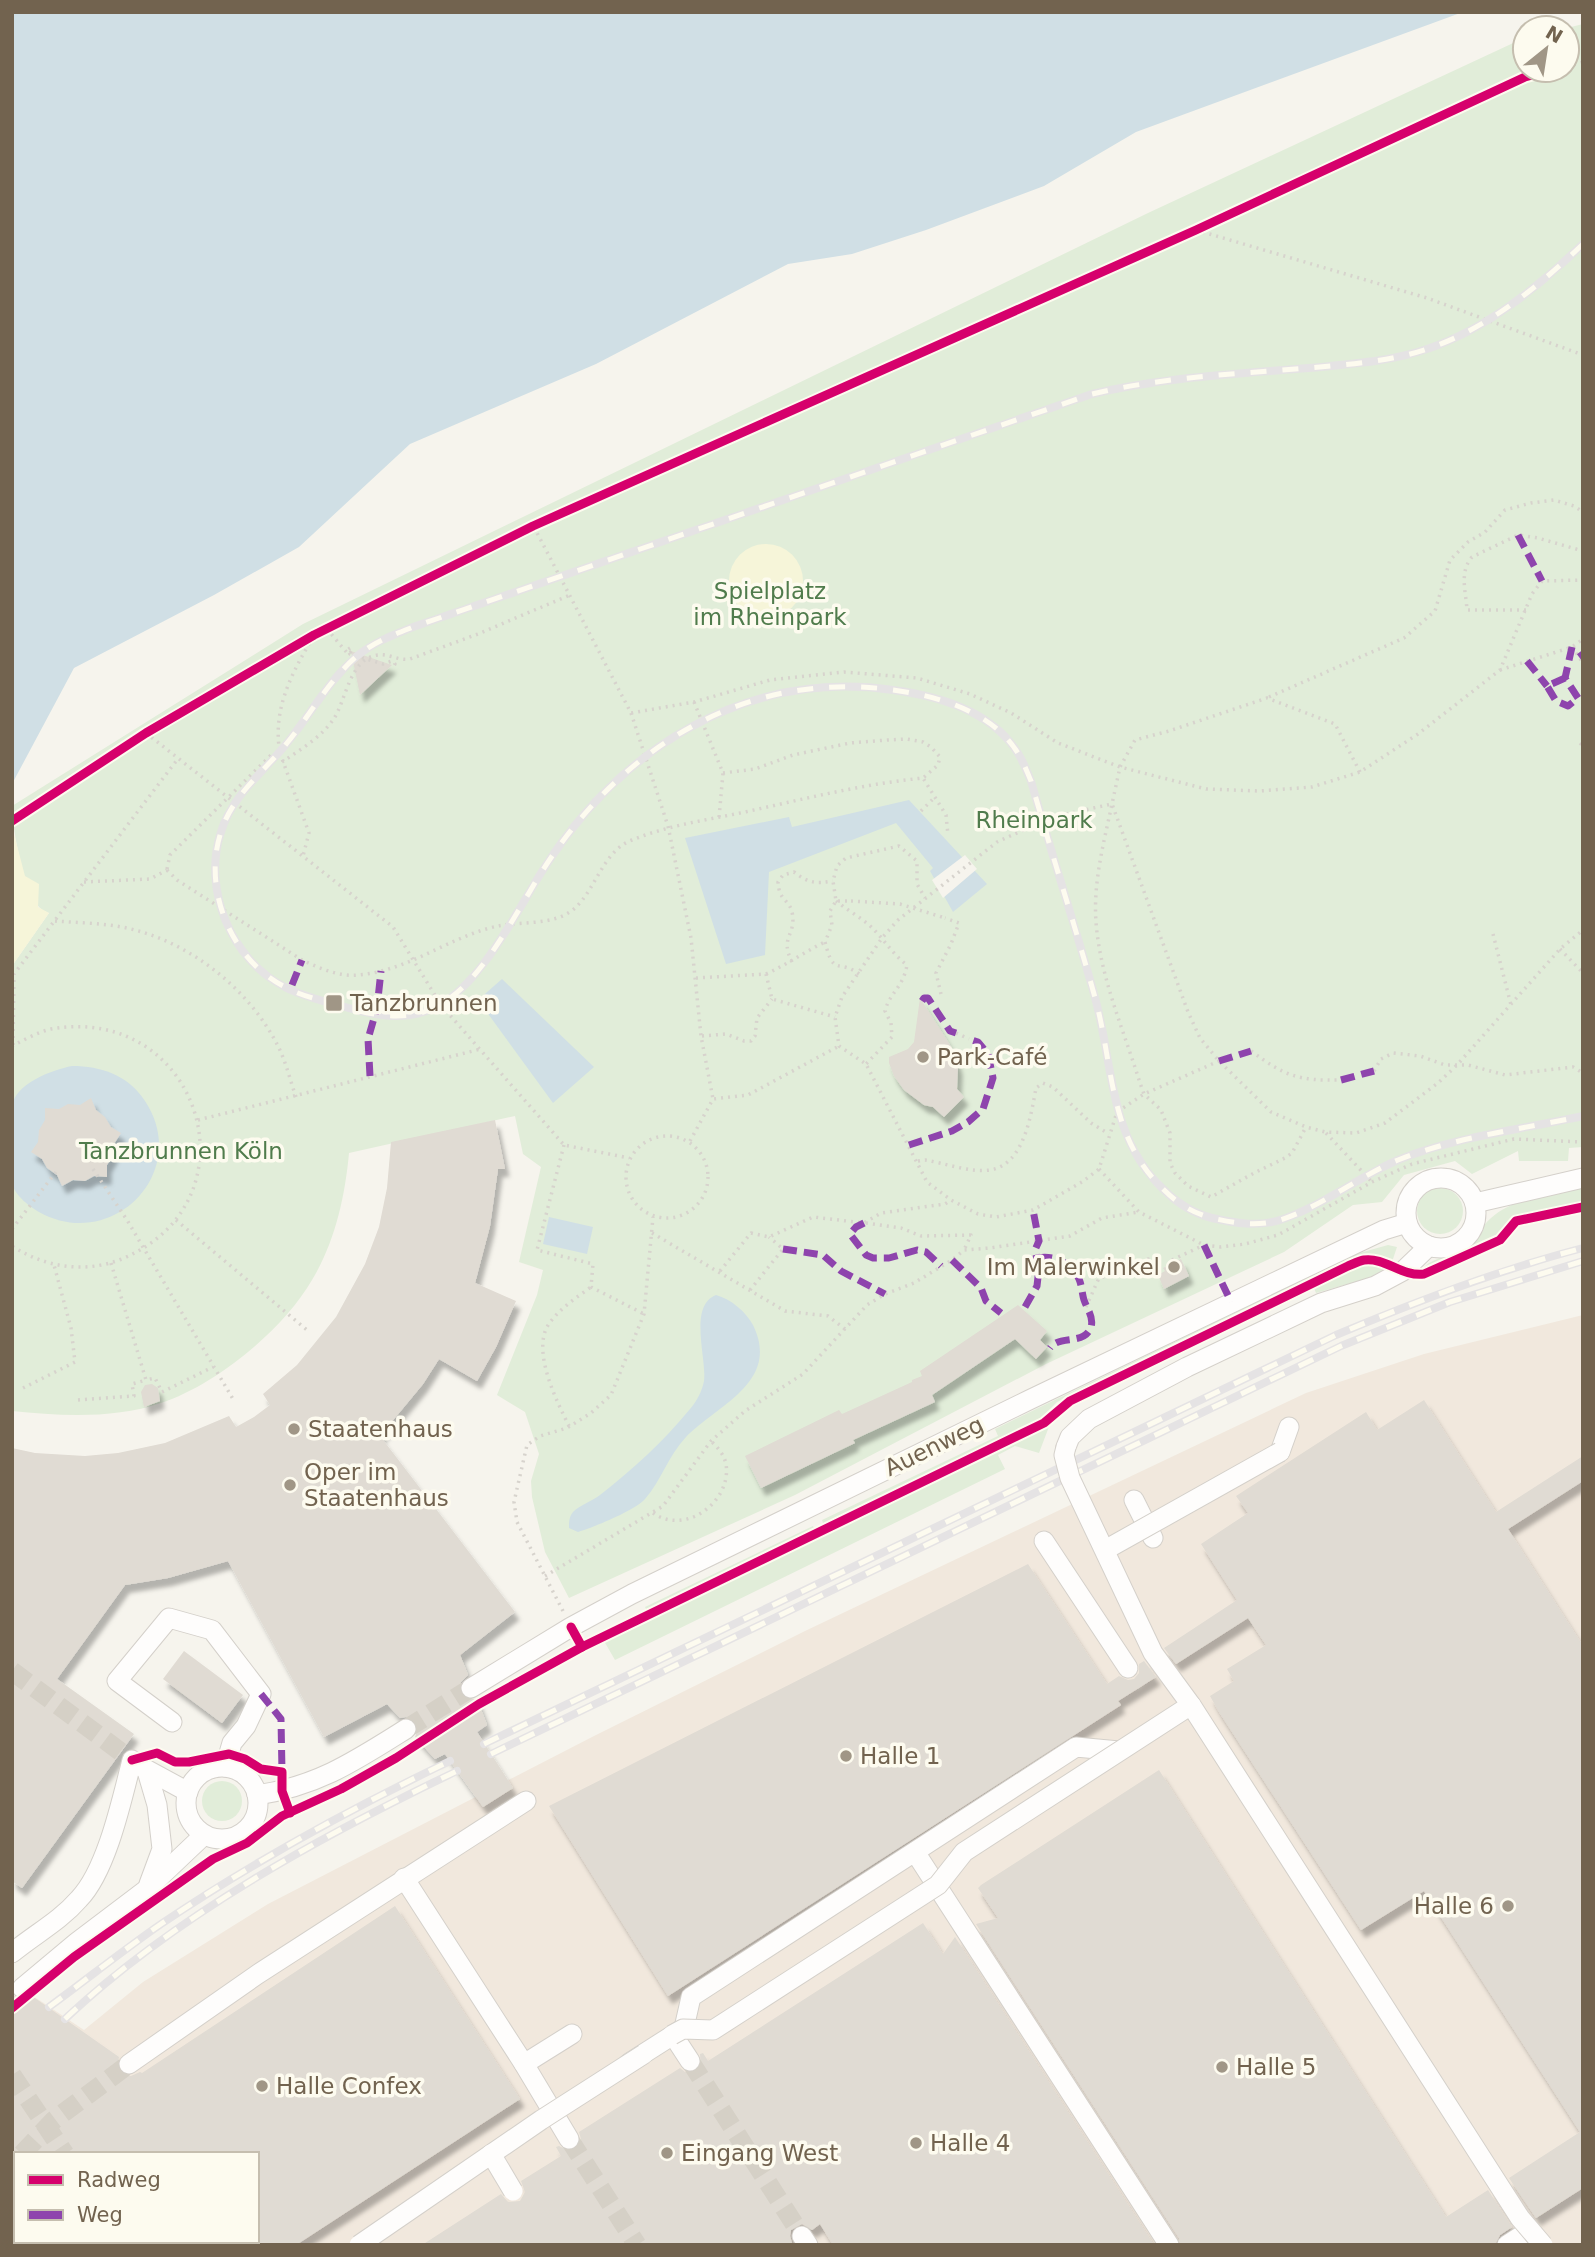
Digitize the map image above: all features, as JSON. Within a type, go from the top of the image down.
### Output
[{"type":"street","points":[[1449,1178],[1460,1183],[1475,1203],[1474,1224],[1461,1242],[1440,1248],[1429,1246],[1415,1237],[1406,1223],[1408,1198],[1415,1188],[1425,1181],[1449,1178]]},
{"type":"street","points":[[1475,1203],[1583,1178]]},
{"type":"street","name":"Auenweg","points":[[471,1688],[571,1627],[632,1594],[1088,1371],[1372,1235],[1406,1223]]},
{"type":"street","points":[[1408,2043],[1191,1706],[1153,1653],[1070,1478],[1064,1455],[1070,1437],[1098,1414],[1187,1367],[1321,1303],[1375,1286],[1403,1271],[1429,1246]]},
{"type":"street","points":[[1105,1550],[1280,1452],[1289,1427]]},
{"type":"street","points":[[1133,1500],[1153,1538]]},
{"type":"street","points":[[1044,1541],[1128,1668]]},
{"type":"street","points":[[173,1722],[117,1681],[169,1618],[212,1630],[261,1694],[246,1726],[232,1744],[225,1768]]},
{"type":"street","points":[[358,2245],[553,2112],[678,2031],[713,2029],[938,1885],[964,1852],[1191,1705],[1531,2231],[1507,2245]]},
{"type":"street","points":[[491,2154],[683,2029],[713,2030],[938,1885],[964,1852],[1191,1706]]},
{"type":"street","points":[[257,1796],[282,1791],[343,1769],[406,1729]]},
{"type":"street","points":[[690,2061],[678,2031],[691,1997],[1076,1747],[1119,1751]]},
{"type":"street","points":[[133,1761],[188,1792]]},
{"type":"street","points":[[133,1761],[157,1805],[162,1849],[147,1889]]},
{"type":"street","points":[[12,1952],[58,1920],[91,1885],[133,1761]]},
{"type":"street","points":[[225,1768],[240,1772],[251,1782],[258,1807],[255,1819],[239,1836],[216,1839],[204,1835],[195,1827],[188,1816],[186,1804],[188,1792],[202,1773],[225,1768]]},
{"type":"street","points":[[129,2064],[258,1974],[526,1801]]},
{"type":"street","points":[[22,1988],[77,1941],[147,1889],[204,1835]]},
{"type":"street","points":[[915,1852],[1169,2245]]},
{"type":"street","points":[[404,1878],[569,2139]]},
{"type":"street","points":[[524,2064],[572,2034]]},
{"type":"street","points":[[491,2154],[514,2193]]},
{"type":"path","points":[[12,821],[146,733],[314,635],[533,526],[1196,230],[1511,84]]},
{"type":"path","points":[[1196,230],[1427,298],[1583,355]]},
{"type":"path","points":[[1306,1127],[1292,1153],[1211,1197],[1188,1186],[1175,1173],[1170,1163],[1170,1133],[1161,1110],[1144,1094],[1110,991],[1099,944],[1096,920],[1097,884],[1120,767],[1135,740],[1267,698],[1405,638],[1435,611],[1450,560],[1468,542],[1485,532],[1505,510],[1554,500],[1574,506],[1583,512]]},
{"type":"path","points":[[533,526],[631,713],[668,826],[691,938],[701,1036],[713,1099],[689,1142]]},
{"type":"path","points":[[1525,610],[1467,610],[1464,574],[1472,557],[1518,535],[1538,537],[1583,551]]},
{"type":"path","points":[[1500,670],[1532,594],[1542,581],[1583,580]]},
{"type":"path","points":[[282,762],[312,742],[331,723],[340,709],[355,670],[372,657],[379,654],[410,659],[569,595]]},
{"type":"path","points":[[327,629],[348,654],[349,654],[351,653],[352,651],[350,648],[347,650],[348,653],[349,653],[350,654],[383,664],[388,663],[389,662],[391,661],[392,661],[395,664],[392,667],[389,665],[391,661],[393,661],[395,663],[398,659]]},
{"type":"path","points":[[303,857],[309,833],[282,762],[276,733],[283,696],[293,670],[314,635]]},
{"type":"path","points":[[631,713],[694,702],[769,680],[844,672],[917,678],[970,694],[1012,713],[1058,743],[1120,767],[1206,789],[1259,791],[1312,787],[1360,772],[1418,734],[1500,670],[1572,647],[1583,639]]},
{"type":"path","points":[[1572,647],[1583,663]]},
{"type":"path","points":[[1267,698],[1335,724],[1360,772]]},
{"type":"path","points":[[694,702],[723,773],[719,818]]},
{"type":"path","points":[[146,733],[393,927],[441,1004],[564,1145],[629,1158]]},
{"type":"path","points":[[167,870],[177,880],[290,952],[324,969],[358,975],[414,960],[495,926],[565,915],[579,903],[601,870],[628,842],[668,826],[719,818],[836,792],[923,778],[938,765],[940,757],[923,742],[907,739],[850,743],[793,755],[755,769],[723,773]]},
{"type":"path","points":[[167,870],[170,855],[226,797],[271,755],[280,752]]},
{"type":"path","points":[[12,1246],[27,1256],[54,1265],[85,1268],[111,1263],[144,1249],[162,1236],[176,1220],[193,1190],[201,1155],[198,1120],[183,1084],[158,1054],[125,1034],[87,1026],[48,1030],[13,1046],[14,974],[178,759]]},
{"type":"path","points":[[923,778],[947,815],[948,835]]},
{"type":"path","points":[[921,811],[935,797]]},
{"type":"path","points":[[1112,804],[1077,809],[1008,835],[898,920],[882,938],[842,997],[835,1017],[839,1046],[866,1064],[927,1182],[951,1200],[978,1214],[996,1217],[1033,1210],[1082,1182],[1099,1169],[1117,1112],[1144,1094],[1219,1061]]},
{"type":"path","points":[[1112,804],[1200,1038],[1219,1061],[1271,1112],[1306,1127],[1325,1132],[1356,1133],[1385,1123],[1457,1065],[1560,949],[1583,930]]},
{"type":"path","points":[[696,978],[766,974],[825,942],[832,925],[830,911],[836,901],[833,881],[837,866],[846,858],[899,846],[916,862],[916,884],[925,898]]},
{"type":"path","points":[[84,882],[150,879],[167,870]]},
{"type":"path","points":[[792,962],[785,949],[786,940],[792,930],[793,915],[790,906],[782,900],[778,892],[778,881],[783,875],[794,872],[815,884],[833,881]]},
{"type":"path","points":[[836,901],[900,904],[959,923],[936,973],[941,994]]},
{"type":"path","points":[[836,901],[867,923],[882,938],[891,953],[907,965],[905,980],[888,1002],[885,1011],[891,1023],[892,1037],[866,1064]]},
{"type":"path","points":[[55,921],[135,929],[160,938],[209,965],[248,1001],[278,1046],[296,1097]]},
{"type":"path","points":[[1493,934],[1511,1005]]},
{"type":"path","points":[[825,942],[832,964],[838,968],[852,969],[859,974]]},
{"type":"path","points":[[1560,949],[1583,973]]},
{"type":"path","points":[[766,974],[772,999]]},
{"type":"path","points":[[701,1036],[726,1034],[751,1041],[757,1018],[772,999]]},
{"type":"path","points":[[772,999],[835,1017]]},
{"type":"path","points":[[956,1033],[969,1039]]},
{"type":"path","points":[[713,1099],[748,1096],[839,1046]]},
{"type":"path","points":[[198,1120],[481,1049]]},
{"type":"path","points":[[1251,1051],[1273,1068],[1291,1076],[1312,1080],[1341,1080]]},
{"type":"path","points":[[1374,1071],[1381,1059],[1393,1053],[1420,1056],[1445,1065],[1505,1075],[1573,1067],[1583,1073]]},
{"type":"path","points":[[918,1161],[992,1170],[1004,1163],[1021,1146],[1037,1088],[1043,1083],[1053,1087],[1091,1123],[1109,1134]]},
{"type":"path","points":[[1325,1132],[1372,1182]]},
{"type":"path","points":[[663,1135],[676,1136],[689,1142],[700,1152],[707,1166],[708,1181],[704,1195],[695,1207],[683,1216],[668,1219],[653,1217],[641,1210],[629,1193],[625,1172],[629,1158],[637,1147],[649,1139],[663,1135]]},
{"type":"path","points":[[1172,1260],[1204,1245],[1245,1244],[1278,1234],[1372,1182],[1412,1164],[1514,1139],[1583,1142]]},
{"type":"path","points":[[564,1145],[537,1250],[593,1264],[591,1287],[563,1308],[545,1334],[548,1375],[556,1401],[569,1426]]},
{"type":"path","points":[[12,1229],[59,1168]]},
{"type":"path","points":[[93,1169],[122,1211],[233,1399]]},
{"type":"path","points":[[1099,1169],[1139,1212],[1204,1245]]},
{"type":"path","points":[[864,1223],[881,1213],[946,1204],[951,1200]]},
{"type":"path","points":[[964,1250],[1070,1236],[1102,1218],[1139,1212]]},
{"type":"path","points":[[571,1627],[517,1522],[514,1502],[527,1445],[540,1436],[569,1426],[592,1413],[611,1395],[644,1314],[653,1217]]},
{"type":"path","points":[[545,1576],[663,1506],[711,1441],[745,1411],[803,1374],[867,1305],[885,1294],[914,1283],[951,1260],[964,1250],[971,1234],[921,1236],[901,1228],[813,1217],[769,1237]]},
{"type":"path","points":[[176,1220],[307,1330]]},
{"type":"path","points":[[653,1233],[785,1311],[828,1316],[845,1329]]},
{"type":"path","points":[[720,1271],[751,1233],[769,1237],[783,1249],[750,1290]]},
{"type":"path","points":[[1086,1307],[1099,1278],[1122,1272],[1147,1259],[1158,1259]]},
{"type":"path","points":[[111,1263],[146,1380]]},
{"type":"path","points":[[23,1388],[75,1362],[71,1328],[54,1265]]},
{"type":"path","points":[[591,1287],[644,1314]]},
{"type":"path","points":[[78,1400],[134,1396],[132,1384],[155,1378],[162,1392],[213,1367]]},
{"type":"path","points":[[652,1513],[677,1522],[690,1520],[715,1500],[724,1484],[726,1464],[720,1450],[711,1441]]},
{"type":"shaded area","points":[[12,12],[1463,12],[1136,132],[1044,186],[852,254],[788,264],[596,364],[410,444],[299,547],[74,668],[12,784]]},
{"type":"shaded area","points":[[909,800],[987,884],[953,912],[930,871],[933,868],[896,823],[769,872],[765,955],[726,964],[685,838],[789,817],[792,827]]},
{"type":"shaded area","points":[[502,979],[594,1067],[553,1103],[478,1000]]},
{"type":"shaded area","points":[[72,1066],[103,1070],[122,1078],[145,1101],[157,1128],[159,1154],[151,1178],[137,1198],[117,1214],[93,1222],[66,1222],[39,1212],[17,1194],[11,1178],[11,1116],[15,1098],[27,1084]]},
{"type":"shaded area","points":[[549,1217],[593,1227],[587,1254],[543,1244]]},
{"type":"shaded area","points":[[716,1295],[737,1307],[753,1325],[759,1345],[759,1362],[752,1377],[728,1403],[686,1437],[651,1492],[640,1504],[585,1530],[578,1532],[569,1528],[573,1512],[600,1495],[636,1465],[695,1403],[704,1381],[701,1334],[703,1310],[708,1301]]},
{"type":"shaded area","points":[[1583,1315],[1583,2245],[12,2245],[12,1982],[84,2030],[143,1982],[268,1904],[805,1631],[1306,1393],[1424,1354]]},
{"type":"green space","name":"Rheinpark","points":[[1581,24],[1583,1147],[1569,1148],[1568,1161],[1519,1161],[1518,1151],[1472,1174],[1455,1161],[1404,1175],[1382,1202],[1353,1205],[1284,1252],[1046,1364],[795,1495],[569,1598],[545,1552],[532,1497],[531,1481],[539,1454],[525,1412],[497,1395],[537,1295],[543,1270],[519,1262],[541,1167],[523,1154],[515,1116],[349,1153],[338,1219],[312,1280],[284,1318],[266,1336],[246,1354],[204,1383],[161,1403],[125,1412],[68,1415],[12,1411],[12,966],[49,913],[40,908],[34,900],[24,875],[12,806],[303,624],[1148,213],[1511,44],[1511,84],[1581,84]]},
{"type":"green space","points":[[1440,1188],[1456,1195],[1463,1211],[1456,1227],[1440,1234],[1424,1227],[1417,1211],[1424,1195]]},
{"type":"green space","points":[[1583,1188],[1583,1203],[1519,1216],[1509,1221],[1492,1242],[1425,1269],[1424,1267],[1434,1260],[1467,1247],[1488,1221],[1511,1205],[1534,1197]]},
{"type":"green space","points":[[1388,1245],[1397,1247],[1392,1262],[1373,1257],[1353,1259],[1057,1402],[1038,1421],[824,1526],[822,1520],[998,1436],[995,1429],[1356,1254]]},
{"type":"green space","points":[[1359,1266],[1385,1269],[1369,1278],[1316,1293],[1314,1288]]},
{"type":"green space","points":[[1050,1424],[1039,1453],[1015,1446],[998,1455],[1005,1469],[615,1660],[604,1641]]},
{"type":"green space","points":[[813,1526],[815,1530],[647,1611],[645,1607]]},
{"type":"green space","points":[[222,1781],[236,1787],[242,1801],[236,1815],[222,1821],[208,1815],[202,1801],[208,1787]]},
{"type":"sand","points":[[766,544],[787,550],[797,560],[803,581],[797,602],[787,612],[766,618],[745,612],[735,602],[729,581],[735,560],[745,550]]},
{"type":"sand","points":[[14,834],[25,876],[39,884],[38,907],[49,913],[12,966]]},
{"type":"pier","points":[[965,855],[977,869],[943,898],[932,880]]},
{"type":"building","points":[[351,651],[392,665],[360,695]]},
{"type":"building","name":"Park-Café","points":[[920,998],[952,1048],[958,1067],[957,1089],[964,1097],[944,1117],[933,1107],[924,1105],[904,1090],[889,1063],[889,1057],[908,1049],[914,1042]]},
{"type":"building","points":[[91,1098],[96,1110],[105,1117],[111,1127],[121,1133],[107,1165],[107,1177],[94,1176],[85,1181],[73,1180],[62,1186],[57,1175],[31,1152],[38,1142],[39,1130],[45,1120],[45,1108],[59,1109],[68,1104],[80,1105]]},
{"type":"building","name":"Staatenhaus","points":[[495,1120],[505,1169],[498,1169],[490,1226],[475,1283],[516,1301],[496,1347],[477,1381],[439,1359],[423,1384],[380,1436],[515,1612],[460,1655],[468,1675],[459,1688],[465,1698],[477,1699],[487,1725],[477,1732],[513,1788],[483,1807],[445,1754],[435,1759],[415,1737],[418,1729],[416,1722],[406,1717],[400,1718],[387,1704],[324,1737],[228,1561],[168,1578],[125,1585],[57,1679],[134,1734],[22,1888],[12,1881],[12,1448],[35,1453],[85,1456],[118,1453],[165,1443],[229,1416],[236,1427],[254,1417],[270,1405],[263,1394],[297,1365],[336,1317],[365,1264],[379,1227],[387,1188],[391,1142]]},
{"type":"building","name":"Im Malerwinkel","points":[[1181,1259],[1189,1276],[1164,1289],[1158,1275],[1165,1271],[1163,1268]]},
{"type":"building","points":[[1018,1305],[1047,1331],[1040,1340],[1047,1347],[1036,1359],[1015,1339],[932,1395],[935,1402],[853,1440],[855,1443],[761,1488],[745,1456],[839,1410],[842,1414],[912,1382],[922,1376],[920,1371]]},
{"type":"building","points":[[152,1384],[158,1388],[160,1401],[144,1407],[141,1392],[145,1385]]},
{"type":"building","name":"Halle 6","points":[[1424,1400],[1496,1512],[1583,1456],[1583,1481],[1508,1529],[1583,1646],[1583,2188],[1536,2218],[1509,2178],[1580,2132],[1424,1891],[1361,1930],[1219,1712],[1210,1696],[1234,1681],[1227,1669],[1266,1645],[1248,1618],[1176,1664],[1164,1648],[1237,1600],[1201,1544],[1248,1513],[1236,1496],[1366,1412],[1377,1430]]},
{"type":"building","name":"Halle 1","points":[[1028,1564],[1107,1684],[1119,1676],[1128,1680],[1134,1679],[1139,1673],[1139,1664],[1144,1661],[1156,1677],[1118,1701],[1121,1705],[668,1996],[549,1806]]},
{"type":"building","points":[[184,1651],[243,1695],[222,1723],[163,1679]]},
{"type":"building","name":"Halle 5","points":[[1159,1770],[1446,2217],[1488,2190],[1512,2227],[1500,2235],[1495,2245],[1181,2245],[976,1924],[998,1918],[978,1888],[981,1885]]},
{"type":"building","name":"Halle Confex","points":[[395,1906],[520,2099],[296,2245],[257,2245],[259,2152],[12,2154],[12,1995],[23,2000],[32,1996],[119,2057],[117,2064],[124,2075],[142,2073]]},
{"type":"building","name":"Halle 4","points":[[923,1923],[943,1954],[955,1937],[1154,2245],[833,2245],[820,2224],[812,2230],[802,2224],[791,2230],[792,2243],[789,2245],[422,2245],[501,2194],[508,2202],[520,2201],[525,2192],[521,2181],[561,2156],[556,2147],[569,2151],[576,2149],[581,2139],[579,2132],[680,2068],[685,2072],[696,2072],[701,2066],[700,2054],[703,2053],[708,2061]]},
{"type":"tunnel","points":[[12,1671],[121,1752]]},
{"type":"tunnel","points":[[406,1729],[471,1688]]},
{"type":"tunnel","points":[[690,2061],[802,2236]]},
{"type":"tunnel","points":[[24,2152],[54,2120],[129,2064]]},
{"type":"tunnel","points":[[12,2075],[64,2152]]},
{"type":"tunnel","points":[[569,2139],[637,2245]]},
{"type":"railway","points":[[1583,244],[1512,304],[1472,329],[1430,348],[1370,362],[1173,380],[1092,394],[384,639],[363,651],[347,665],[287,743],[241,795],[221,832],[215,876],[226,921],[236,941],[266,975],[299,993],[358,1011],[396,1016],[422,1013],[446,1001],[474,976],[572,829],[608,790],[647,756],[690,728],[736,706],[786,692],[838,687],[911,693],[946,702],[980,717],[1008,740],[1021,758],[1031,781],[1094,994],[1122,1122],[1131,1145],[1145,1168],[1163,1189],[1185,1207],[1205,1216],[1246,1224],[1280,1220],[1310,1208],[1383,1167],[1420,1152],[1466,1139],[1583,1116]]},
{"type":"railway","points":[[484,1744],[1336,1335],[1458,1287],[1583,1248]]},
{"type":"railway","points":[[491,1754],[1341,1346],[1450,1302],[1583,1261]]},
{"type":"railway","points":[[49,2007],[161,1924],[231,1879],[339,1817],[450,1761]]},
{"type":"railway","points":[[65,2019],[108,1981],[154,1946],[252,1880],[354,1823],[457,1771]]},
{"type":"marked path","points":[[1518,535],[1542,581]]},
{"type":"marked path","points":[[1565,678],[1547,686],[1556,701],[1568,706],[1578,698],[1565,678],[1572,647]]},
{"type":"marked path","points":[[1579,657],[1583,654]]},
{"type":"marked path","points":[[1527,661],[1547,686]]},
{"type":"marked path","points":[[292,985],[302,960]]},
{"type":"marked path","points":[[370,1076],[368,1039],[377,1008],[381,971]]},
{"type":"marked path","points":[[922,1001],[928,998],[950,1031],[956,1033]]},
{"type":"marked path","points":[[909,1145],[952,1131],[983,1109],[993,1078],[988,1054],[978,1042],[969,1039]]},
{"type":"marked path","points":[[1219,1061],[1251,1051]]},
{"type":"marked path","points":[[1341,1080],[1374,1071]]},
{"type":"marked path","points":[[1025,1307],[1037,1286],[1039,1268],[1035,1250],[1039,1241],[1033,1210]]},
{"type":"marked path","points":[[864,1223],[850,1234],[866,1255],[889,1258],[917,1250],[926,1252],[941,1266]]},
{"type":"marked path","points":[[1204,1245],[1231,1302]]},
{"type":"marked path","points":[[783,1249],[823,1255],[841,1271],[885,1294]]},
{"type":"marked path","points":[[1038,1258],[1056,1259],[1076,1273],[1092,1320],[1088,1333],[1060,1341],[1050,1348]]},
{"type":"marked path","points":[[952,1260],[981,1288],[986,1301],[1001,1313]]},
{"type":"marked path","points":[[261,1694],[281,1719],[282,1772]]},
{"type":"cycle path","points":[[12,821],[146,733],[314,635],[533,526],[1196,230],[1511,84]]},
{"type":"cycle path","points":[[571,1627],[582,1647],[1044,1423],[1070,1401],[1356,1263],[1364,1260],[1379,1261],[1408,1273],[1424,1274],[1500,1240],[1516,1221],[1583,1207]]},
{"type":"cycle path","points":[[12,2008],[74,1957],[213,1859],[247,1843],[282,1816],[341,1789],[396,1758],[479,1704],[582,1647]]},
{"type":"cycle path","points":[[132,1760],[157,1753],[175,1762],[229,1754],[245,1759],[261,1769],[282,1772],[282,1791],[290,1813]]},
{"type":"place","name":"Tanzbrunnen","points":[[334,1003]]},
{"type":"place","name":"Park-Café","points":[[923,1057]]},
{"type":"place","name":"Im Malerwinkel","points":[[1174,1267]]},
{"type":"place","name":"Staatenhaus","points":[[294,1429]]},
{"type":"place","name":"Oper im Staatenhaus","points":[[290,1485]]},
{"type":"place","name":"Halle 1","points":[[846,1756]]},
{"type":"place","name":"Halle 6","points":[[1508,1906]]},
{"type":"place","name":"Halle 5","points":[[1222,2067]]},
{"type":"place","name":"Halle Confex","points":[[262,2086]]},
{"type":"place","name":"Halle 4","points":[[916,2143]]},
{"type":"place","name":"Eingang West","points":[[667,2153]]},
{"type":"park label","name":"Spielplatz im Rheinpark","points":[[770,604]]},
{"type":"park label","name":"Tanzbrunnen Köln","points":[[181,1151]]}]
